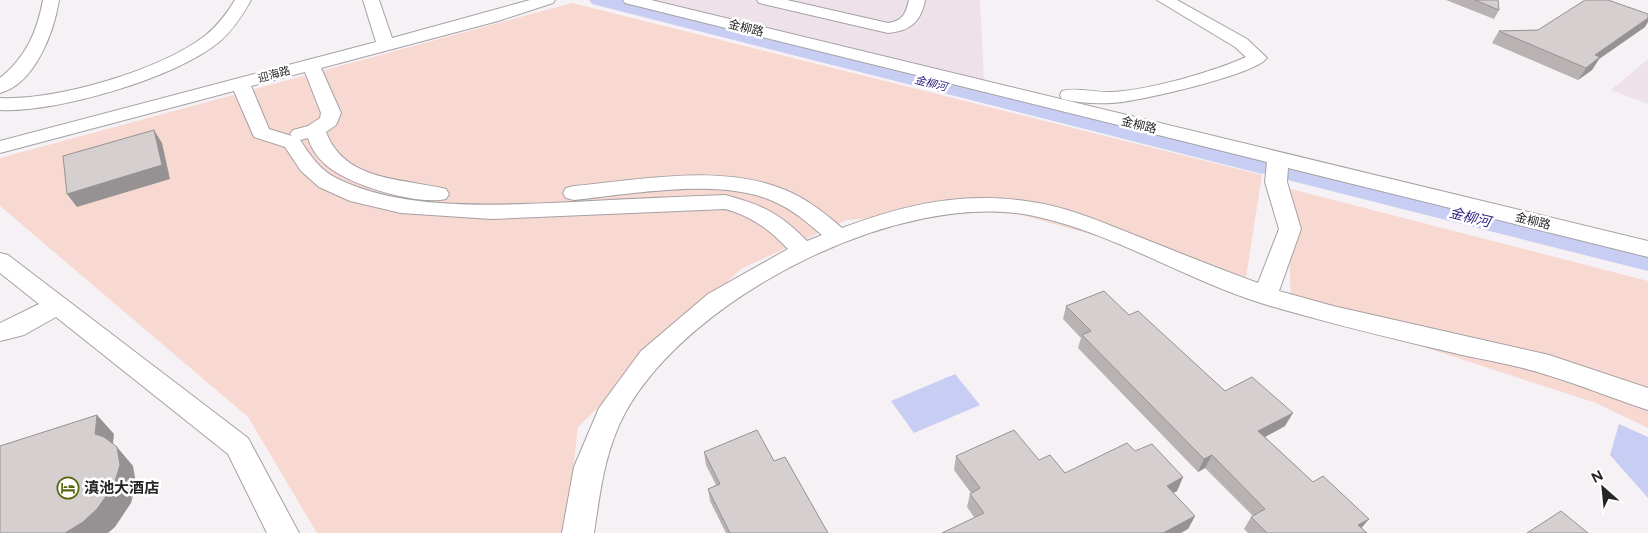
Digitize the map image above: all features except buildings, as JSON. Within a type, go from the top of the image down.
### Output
[{"type":"street","points":[[0,87],[26,64],[40,45],[47,26],[51,0]]},
{"type":"street","points":[[0,104],[42,101],[116,84],[179,60],[222,29],[243,0]]},
{"type":"street","points":[[371,0],[386,45]]},
{"type":"street","name":"迎海路","points":[[0,147],[548,0]]},
{"type":"street","name":"金柳路","points":[[631,0],[1648,249]]},
{"type":"street","points":[[765,0],[879,27],[894,28],[911,21],[917,0]]},
{"type":"street","points":[[817,12],[834,0]]},
{"type":"street","points":[[1026,85],[1075,97],[1113,98],[1158,89],[1251,62],[1258,58],[1241,44],[1165,0]]},
{"type":"street","points":[[284,140],[316,130],[329,121],[331,113],[311,64]]},
{"type":"street","points":[[240,83],[261,133],[292,143],[308,167],[327,182],[358,196],[401,206],[492,212],[725,202],[754,210],[781,228],[803,251]]},
{"type":"street","points":[[316,130],[318,142],[330,158],[347,170],[375,182],[413,191],[498,196],[570,194],[675,184],[747,186],[776,194],[809,213],[838,236]]},
{"type":"street","points":[[1265,296],[1290,229],[1276,182],[1278,159]]},
{"type":"street","points":[[578,533],[589,468],[613,408],[650,358],[717,300],[803,251],[838,236],[896,216],[945,207],[982,205],[1033,209],[1090,225],[1265,296],[1333,315],[1549,365],[1648,399]]},
{"type":"street","points":[[781,228],[798,228],[806,224],[809,213]]},
{"type":"street","points":[[0,261],[238,446],[283,533]]},
{"type":"street","points":[[0,332],[15,328],[58,305]]},
{"type":"shaded area","points":[[640,0],[980,0],[984,82]]},
{"type":"shaded area","points":[[572,3],[1262,175],[1246,277],[996,208],[847,220],[741,269],[578,427],[566,533],[317,533],[248,417],[0,206],[0,158]]},
{"type":"shaded area","points":[[1648,59],[1648,104],[1611,90]]},
{"type":"shaded area","points":[[1287,188],[1648,281],[1648,428],[1596,403],[1291,304]]},
{"type":"water","points":[[955,374],[980,405],[914,433],[891,401]]},
{"type":"water","points":[[1619,424],[1648,437],[1648,498],[1610,455]]},
{"type":"waterway","name":"金柳河","points":[[599,0],[1262,166]]},
{"type":"waterway","name":"金柳河","points":[[1293,173],[1648,261]]},
{"type":"place","name":"滇池大酒店","points":[[68,488]]}]
